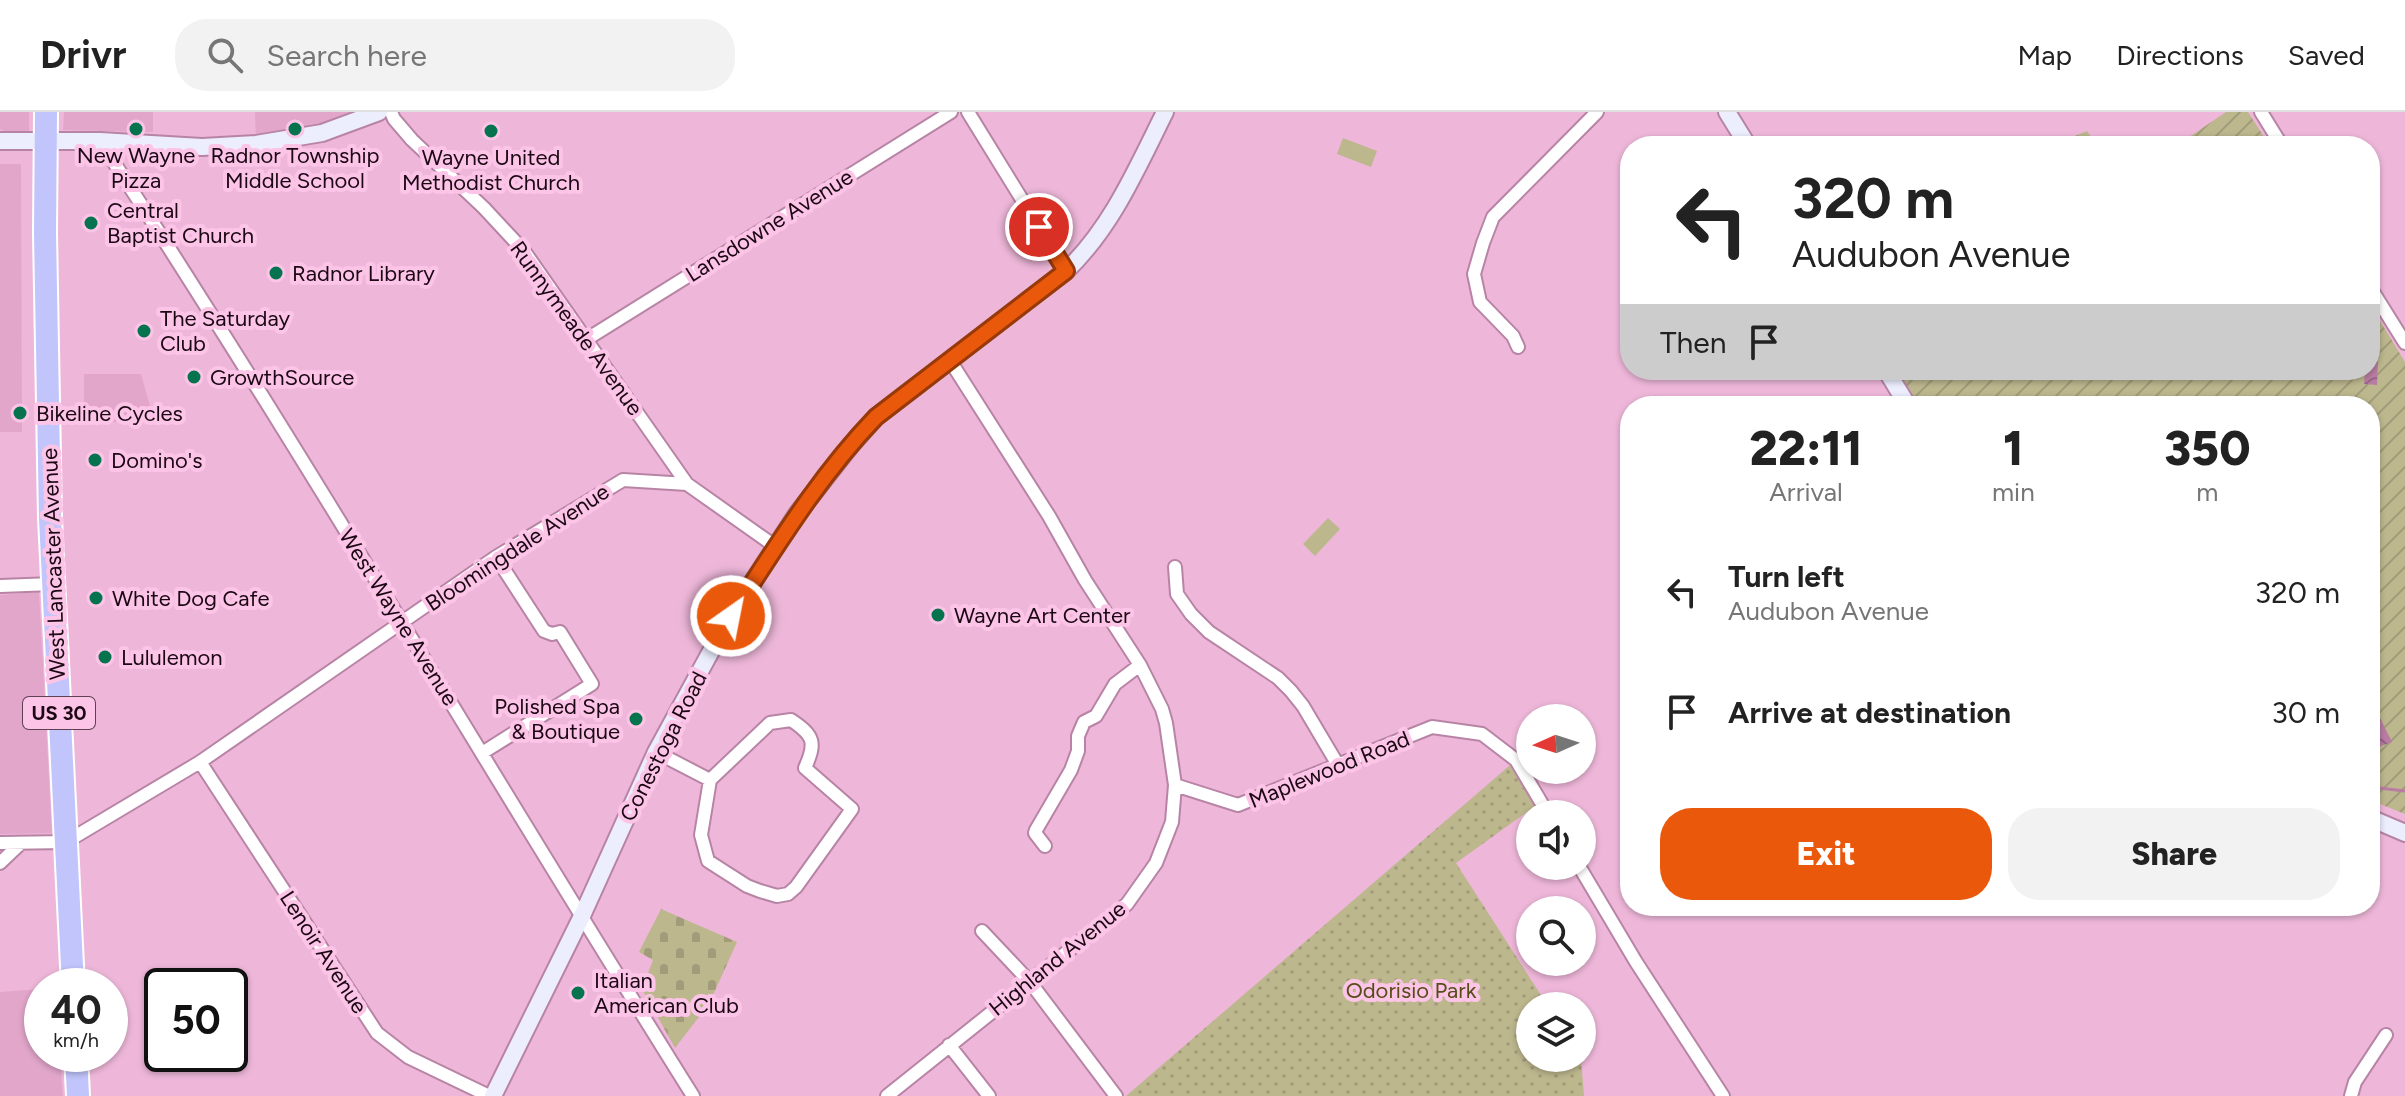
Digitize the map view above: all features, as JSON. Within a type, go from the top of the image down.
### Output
[{"type":"highway","name":"US 30","points":[[44,141],[46,112]]},
{"type":"highway","name":"West Lancaster Avenue","points":[[44,141],[53,584],[72,968]]},
{"type":"highway","points":[[77,1072],[78,1096]]},
{"type":"main road","points":[[0,141],[100,141],[202,147],[256,144],[322,133],[379,112]]},
{"type":"main road","name":"Conestoga Road","points":[[491,1096],[581,918],[656,752],[728,620],[797,514],[864,429],[891,404],[1066,271],[1096,239],[1112,215],[1165,112]]},
{"type":"main road","points":[[1727,112],[1742,136]]},
{"type":"main road","points":[[2380,822],[2405,833]]},
{"type":"street","name":"Runnymeade Avenue","points":[[391,112],[412,140],[524,251],[687,484]]},
{"type":"street","name":"Lansdowne Avenue","points":[[587,339],[951,112]]},
{"type":"street","points":[[968,112],[1066,271]]},
{"type":"street","points":[[1518,347],[1513,336],[1480,302],[1474,274],[1483,243],[1493,217],[1597,112]]},
{"type":"street","points":[[2261,112],[2276,136]]},
{"type":"street","name":"West Wayne Avenue","points":[[100,141],[280,423],[693,1096]]},
{"type":"street","points":[[2380,303],[2405,343]]},
{"type":"street","points":[[949,359],[1140,665],[1162,709],[1175,785]]},
{"type":"street","name":"Bloomingdale Avenue","points":[[66,842],[200,762],[496,557],[623,480],[687,484]]},
{"type":"street","points":[[687,484],[776,547]]},
{"type":"street","points":[[482,753],[592,684],[560,632],[552,634],[544,631],[496,557]]},
{"type":"street","points":[[1175,567],[1177,594],[1191,614],[1209,632],[1278,678],[1291,691],[1338,765]]},
{"type":"street","points":[[0,586],[53,584]]},
{"type":"street","points":[[1045,846],[1035,833],[1071,770],[1084,722],[1096,716],[1115,684],[1140,665]]},
{"type":"street","points":[[791,720],[812,741],[813,749],[805,768],[852,809],[796,887],[788,894],[777,896],[747,886],[708,861],[701,835],[710,780],[770,723],[791,720]]},
{"type":"street","name":"Maplewood Road","points":[[1175,785],[1238,805],[1432,727],[1482,734],[1516,760],[1540,800]]},
{"type":"street","points":[[656,752],[710,780]]},
{"type":"street","name":"Lenoir Avenue","points":[[200,762],[377,1033],[408,1057],[491,1096]]},
{"type":"street","name":"Highland Avenue","points":[[887,1096],[1127,904],[1156,863],[1172,822],[1175,785]]},
{"type":"street","points":[[0,843],[66,842]]},
{"type":"street","points":[[0,863],[20,844]]},
{"type":"street","points":[[1587,880],[1723,1096]]},
{"type":"street","points":[[982,931],[1030,982],[1116,1096]]},
{"type":"street","points":[[2351,1096],[2355,1082],[2386,1035]]},
{"type":"street","points":[[949,1045],[989,1096]]},
{"type":"shaded area","points":[[0,112],[29,112],[29,131],[6,132],[0,129]]},
{"type":"shaded area","points":[[64,112],[153,112],[153,132],[63,130]]},
{"type":"shaded area","name":"Radnor Township Middle School","points":[[255,112],[379,112],[256,144]]},
{"type":"shaded area","points":[[0,164],[21,164],[22,432],[0,432]]},
{"type":"shaded area","points":[[84,374],[141,374],[151,409],[144,422],[84,422]]},
{"type":"shaded area","points":[[39,592],[52,833],[0,834],[0,595]]},
{"type":"shaded area","points":[[24,990],[24,1072],[61,1072],[63,1096],[0,1096],[0,992]]},
{"type":"green space","points":[[2226,112],[2248,112],[2264,136],[2191,136]]},
{"type":"green space","points":[[1343,138],[1377,151],[1371,167],[1337,154]]},
{"type":"green space","points":[[2380,321],[2405,362],[2405,814],[2380,804],[2380,396],[1914,396],[1903,380],[2380,380]]},
{"type":"green space","points":[[1328,518],[1340,529],[1315,556],[1303,544]]},
{"type":"green space","name":"Odorisio Park","points":[[1516,760],[1516,784],[1530,784],[1540,800],[1516,800],[1516,820],[1456,863],[1516,956],[1516,976],[1529,976],[1539,992],[1516,992],[1516,1072],[1582,1072],[1584,1096],[1126,1096]]},
{"type":"green space","points":[[661,909],[737,942],[709,1004],[675,1048],[642,989],[653,960],[639,952]]},
{"type":"water","points":[[2364,380],[2377,380],[2377,385],[2364,384]]},
{"type":"water","points":[[2380,718],[2392,742],[2380,746]]},
{"type":"waterway","points":[[2380,788],[2405,791]]},
{"type":"place","name":"New Wayne Pizza","points":[[136,129]]},
{"type":"place","name":"Radnor Township Middle School","points":[[295,129]]},
{"type":"place","name":"Wayne United Methodist Church","points":[[491,131]]},
{"type":"place","name":"Central Baptist Church","points":[[91,223]]},
{"type":"place","name":"Radnor Library","points":[[276,273]]},
{"type":"place","name":"The Saturday Club","points":[[144,331]]},
{"type":"place","name":"GrowthSource","points":[[194,377]]},
{"type":"place","name":"Bikeline Cycles","points":[[20,413]]},
{"type":"place","name":"Domino's","points":[[95,460]]},
{"type":"place","name":"White Dog Cafe","points":[[96,598]]},
{"type":"place","name":"Wayne Art Center","points":[[938,615]]},
{"type":"place","name":"Lululemon","points":[[105,657]]},
{"type":"place","name":"Polished Spa & Boutique","points":[[636,719]]},
{"type":"place","name":"Italian American Club","points":[[578,993]]},
{"type":"route","points":[[731,616],[797,514],[864,429],[891,404],[1066,271],[1039,227]]}]
